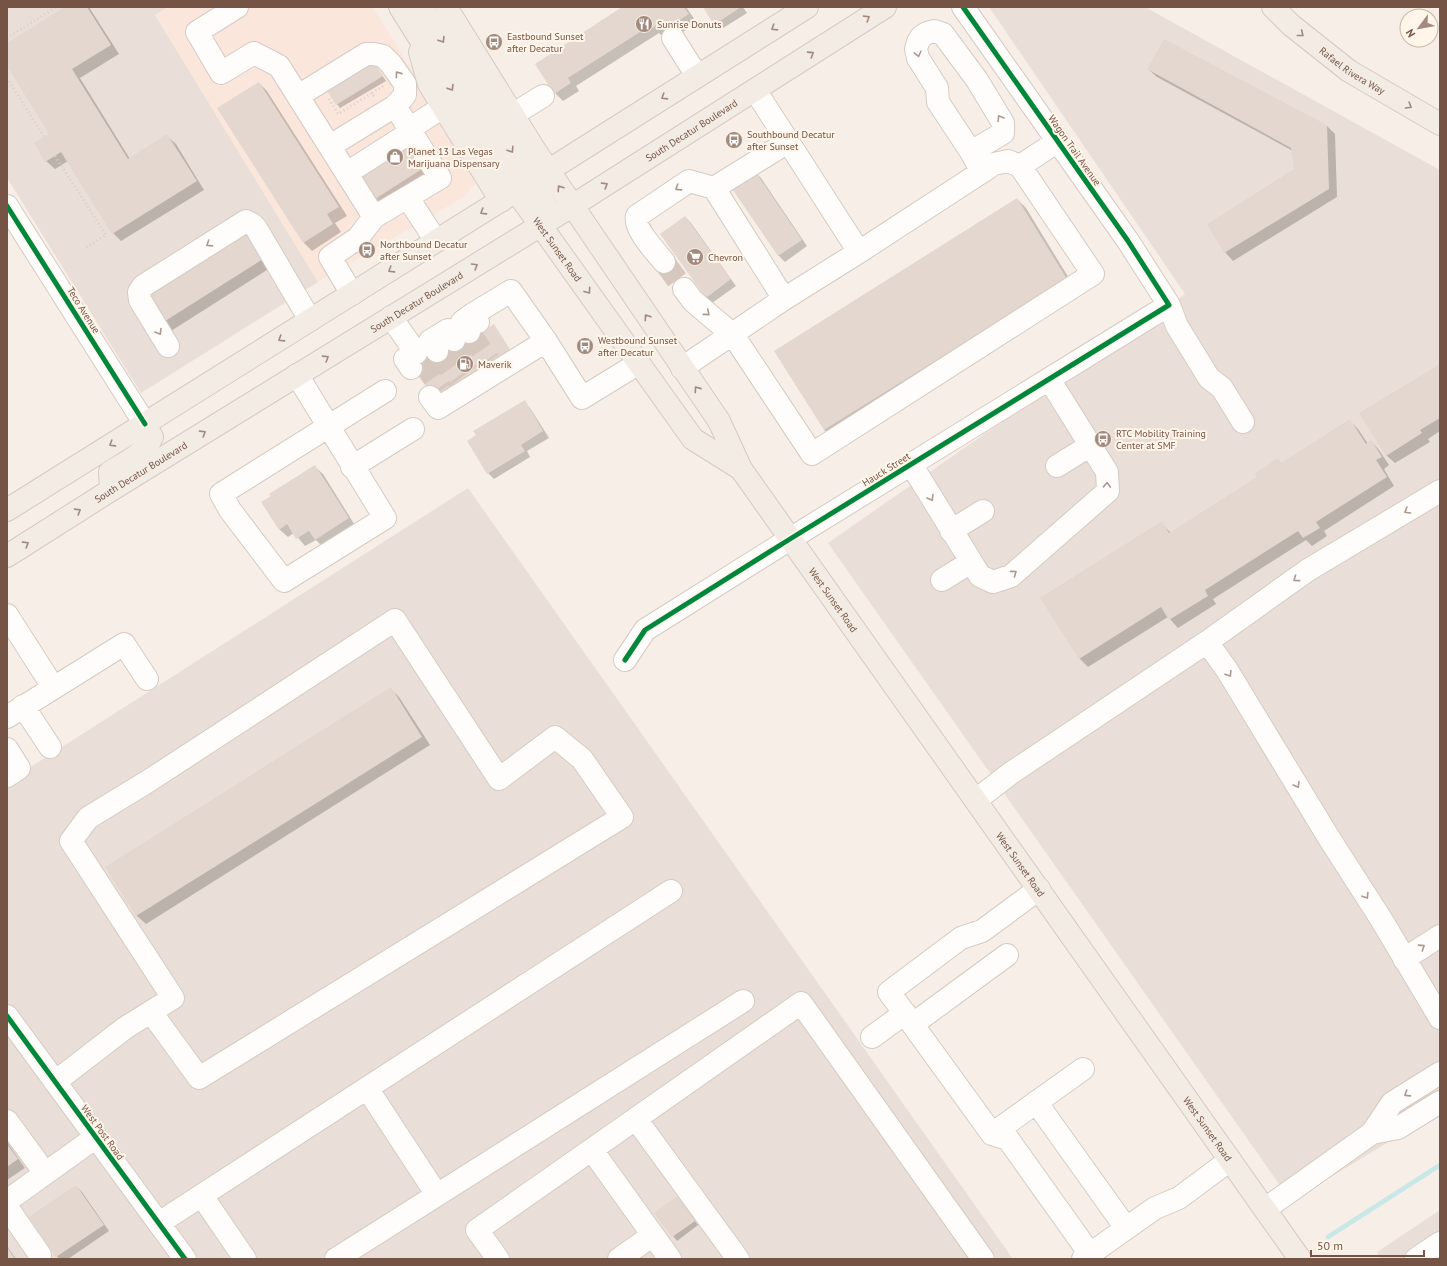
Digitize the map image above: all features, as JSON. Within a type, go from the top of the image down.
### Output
[{"type":"main road","name":"West Sunset Road","points":[[400,7],[415,32],[524,186],[639,363],[692,439],[741,469]]},
{"type":"main road","points":[[421,7],[524,186]]},
{"type":"main road","name":"West Sunset Road","points":[[446,7],[512,116],[524,186]]},
{"type":"main road","points":[[7,510],[436,242],[807,7]]},
{"type":"main road","name":"South Decatur Boulevard","points":[[7,556],[111,490],[572,206],[885,7]]},
{"type":"main road","name":"Rafael Rivera Way","points":[[1273,7],[1291,25],[1349,71],[1440,124]]},
{"type":"main road","points":[[415,32],[429,84],[443,107],[524,186]]},
{"type":"main road","name":"West Sunset Road","points":[[524,186],[572,206],[719,421],[741,469],[1300,1259]]},
{"type":"main road","points":[[111,490],[110,472],[143,451],[150,442],[152,437],[145,424]]},
{"type":"street","points":[[237,7],[197,32],[221,73],[254,54],[279,66],[374,218]]},
{"type":"street","name":"Wagon Trail Avenue","points":[[963,7],[1128,241],[1169,305],[1177,326],[1209,378],[1222,388],[1243,422]]},
{"type":"street","points":[[971,152],[1003,133],[1004,123],[977,80],[943,34],[934,31],[920,37],[916,49],[918,58],[938,88],[938,102],[971,152],[982,172]]},
{"type":"street","points":[[673,38],[697,76]]},
{"type":"street","points":[[298,96],[366,54],[383,56],[391,64],[405,84],[405,95],[395,106],[330,146]]},
{"type":"street","points":[[755,90],[859,252]]},
{"type":"street","points":[[512,116],[543,96]]},
{"type":"street","points":[[352,294],[330,257],[358,238],[374,218],[440,178],[395,106]]},
{"type":"street","points":[[347,173],[443,107]]},
{"type":"street","points":[[1020,166],[1058,141]]},
{"type":"street","points":[[714,188],[788,142]]},
{"type":"street","points":[[682,368],[733,335],[784,299],[994,164],[1008,161],[1020,166],[1093,274],[812,454],[733,335],[693,301],[684,289]]},
{"type":"street","points":[[664,262],[638,228],[636,220],[637,216],[689,182],[714,188],[784,299]]},
{"type":"street","points":[[408,198],[436,242]]},
{"type":"street","name":"Teco Avenue","points":[[7,206],[145,424]]},
{"type":"street","points":[[168,346],[140,300],[139,292],[143,286],[246,221],[256,228],[310,320]]},
{"type":"street","points":[[391,317],[445,340],[511,291],[546,341],[582,398],[639,363]]},
{"type":"street","name":"Hauck Street","points":[[625,660],[645,630],[1169,305]]},
{"type":"street","points":[[472,378],[546,341]]},
{"type":"street","points":[[297,376],[328,427],[352,467],[385,518],[284,581],[230,510],[221,494],[328,427],[385,391]]},
{"type":"street","points":[[911,464],[980,576],[993,582],[1011,576],[1108,491],[1107,472],[1049,379]]},
{"type":"street","points":[[352,467],[414,429]]},
{"type":"street","points":[[1057,466],[1091,445]]},
{"type":"street","points":[[976,800],[1011,773],[1207,642],[1308,570],[1440,491]]},
{"type":"street","points":[[951,531],[982,511]]},
{"type":"street","points":[[939,574],[967,556]]},
{"type":"street","points":[[55,1082],[126,1028],[151,1012],[173,998],[71,841],[88,818],[156,776],[395,620],[499,779],[555,737],[582,759],[622,817],[199,1078],[151,1012]]},
{"type":"street","points":[[12,623],[53,687]]},
{"type":"street","points":[[1207,642],[1227,670],[1440,1018]]},
{"type":"street","points":[[50,746],[12,712],[124,644],[147,679]]},
{"type":"street","points":[[7,749],[19,768],[7,776]]},
{"type":"street","points":[[1039,889],[982,930],[961,938],[889,992],[992,1134],[1008,1139],[1087,1256],[1155,1208],[1179,1198],[1230,1160]]},
{"type":"street","points":[[159,1223],[671,891]]},
{"type":"street","points":[[1404,959],[1440,936]]},
{"type":"street","points":[[872,1037],[909,1018],[1007,955]]},
{"type":"street","points":[[336,1259],[742,1001]]},
{"type":"street","points":[[498,1259],[477,1230],[801,1003],[983,1259]]},
{"type":"street","name":"West Post Road","points":[[7,1016],[159,1223],[176,1256]]},
{"type":"street","points":[[992,1134],[1083,1069]]},
{"type":"street","points":[[1265,1209],[1372,1133],[1392,1103],[1440,1073]]},
{"type":"street","points":[[367,1088],[437,1195]]},
{"type":"street","points":[[1036,1102],[1126,1228]]},
{"type":"street","points":[[1372,1133],[1398,1128],[1440,1102]]},
{"type":"street","points":[[636,1119],[738,1259]]},
{"type":"street","points":[[7,1121],[45,1173]]},
{"type":"street","points":[[7,1201],[96,1137]]},
{"type":"street","points":[[592,1150],[670,1259]]},
{"type":"street","points":[[202,1196],[245,1259]]},
{"type":"street","points":[[7,1207],[40,1255]]},
{"type":"street","points":[[619,1259],[653,1234]]},
{"type":"street","points":[[1416,1259],[1440,1243]]},
{"type":"path","points":[[7,38],[56,7]]},
{"type":"path","points":[[7,78],[44,137]]},
{"type":"path","points":[[55,156],[106,235],[85,248]]},
{"type":"shaded area","points":[[7,7],[168,7],[155,15],[318,282],[141,393],[7,178]]},
{"type":"shaded area","points":[[168,7],[373,7],[470,164],[475,184],[464,197],[318,282],[155,15]]},
{"type":"shaded area","points":[[989,7],[1145,7],[1440,170],[1440,1111],[1291,1201],[828,543],[1185,294]]},
{"type":"shaded area","points":[[468,488],[1013,1259],[7,1259],[7,782]]},
{"type":"shaded area","points":[[1440,1210],[1440,1259],[1381,1259],[1377,1252]]},
{"type":"building","points":[[65,7],[87,7],[111,45],[72,69],[128,159],[167,134],[197,181],[112,234],[61,152],[45,162],[34,143],[49,134],[7,66],[7,43]]},
{"type":"building","points":[[622,7],[684,7],[689,14],[664,30],[660,23],[652,28],[651,25],[568,78],[571,83],[554,94],[535,64]]},
{"type":"building","points":[[703,7],[741,7],[714,25]]},
{"type":"building","points":[[1164,39],[1327,125],[1329,189],[1224,253],[1207,224],[1294,169],[1291,148],[1147,69]]},
{"type":"building","points":[[373,61],[383,76],[336,105],[326,89]]},
{"type":"building","points":[[259,82],[339,207],[327,214],[333,224],[303,243],[217,108]]},
{"type":"building","points":[[411,144],[425,167],[375,199],[361,176]]},
{"type":"building","points":[[755,171],[802,240],[778,256],[731,187]]},
{"type":"building","points":[[1017,198],[1067,279],[824,430],[774,351]]},
{"type":"building","name":"Chevron","points":[[685,216],[731,279],[706,298],[660,234]]},
{"type":"building","points":[[244,230],[263,259],[162,323],[144,294]]},
{"type":"building","name":"Maverik","points":[[494,324],[514,356],[437,404],[417,373]]},
{"type":"building","points":[[1440,364],[1440,418],[1420,430],[1422,433],[1386,456],[1359,413]]},
{"type":"building","points":[[525,400],[543,431],[521,445],[525,451],[487,474],[467,441],[476,435],[473,431]]},
{"type":"building","points":[[1350,419],[1366,444],[1371,440],[1382,457],[1376,460],[1387,477],[1316,522],[1320,528],[1303,538],[1298,531],[1205,590],[1208,596],[1169,620],[1161,607],[1079,659],[1040,598],[1162,521],[1169,533],[1257,477],[1255,473],[1278,458],[1281,463]]},
{"type":"building","points":[[315,465],[349,518],[315,540],[309,531],[296,539],[287,524],[279,530],[261,502],[271,496],[269,494]]},
{"type":"building","points":[[391,687],[422,737],[136,916],[105,867]]},
{"type":"building","points":[[7,1144],[18,1159],[7,1167]]},
{"type":"building","points":[[76,1185],[104,1225],[56,1257],[29,1217]]},
{"type":"building","points":[[677,1196],[695,1221],[672,1237],[654,1213]]},
{"type":"building","points":[[7,1247],[15,1259],[7,1259]]},
{"type":"waterway","points":[[1328,1237],[1440,1165]]},
{"type":"tunnel","points":[[664,262],[684,289]]},
{"type":"tunnel","points":[[469,332],[489,361]]},
{"type":"tunnel","points":[[454,340],[473,369]]},
{"type":"tunnel","points":[[437,351],[458,380]]},
{"type":"tunnel","points":[[421,360],[442,390]]},
{"type":"cycle path","points":[[625,660],[645,630],[1169,305],[1128,241],[963,7]]},
{"type":"cycle path","points":[[7,206],[145,424]]},
{"type":"cycle path","points":[[7,1016],[185,1259]]},
{"type":"place","name":"Sunrise Donuts","points":[[644,24]]},
{"type":"place","name":"Eastbound Sunset after Decatur","points":[[494,42]]},
{"type":"place","name":"Southbound Decatur after Sunset","points":[[734,140]]},
{"type":"place","name":"Planet 13 Las Vegas Marijuana Dispensary","points":[[395,157]]},
{"type":"place","name":"Northbound Decatur after Sunset","points":[[367,250]]},
{"type":"place","name":"Chevron","points":[[695,257]]},
{"type":"place","name":"Westbound Sunset after Decatur","points":[[585,346]]},
{"type":"place","name":"Maverik","points":[[465,364]]},
{"type":"place","name":"RTC Mobility Training Center at SMF","points":[[1103,439]]}]
